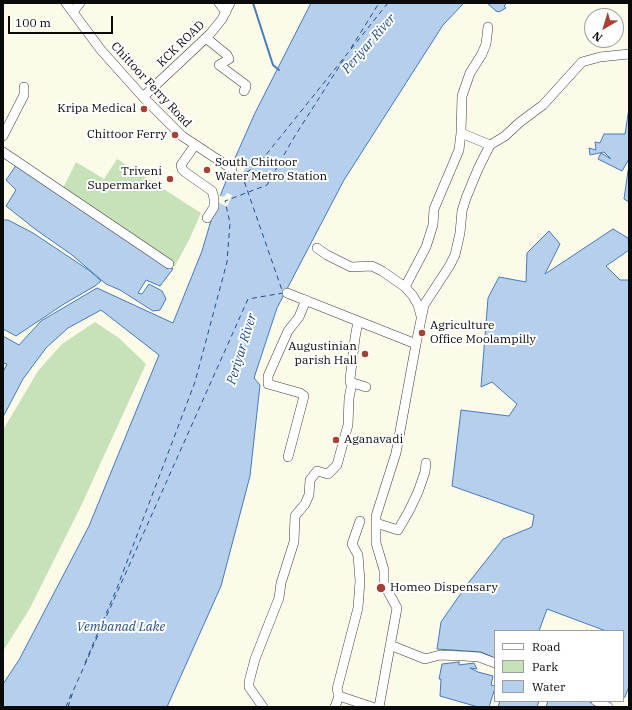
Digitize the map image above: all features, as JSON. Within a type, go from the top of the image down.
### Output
[{"type":"street","name":"Chittoor Ferry Road","points":[[66,3],[101,50],[143,98],[182,136],[232,169]]},
{"type":"street","points":[[73,12],[80,3]]},
{"type":"street","points":[[220,3],[228,7]]},
{"type":"street","name":"KCK ROAD","points":[[143,98],[206,38],[222,19],[228,7]]},
{"type":"street","points":[[405,287],[426,247],[433,225],[434,209],[459,150],[462,96],[470,73],[482,54],[486,44],[488,27]]},
{"type":"street","points":[[206,38],[227,55],[229,59],[219,65],[246,85],[244,91]]},
{"type":"street","points":[[379,707],[397,608],[384,584],[384,570],[376,543],[376,516],[396,453],[424,305],[450,266],[455,255],[460,233],[462,211],[478,169],[490,145],[508,134],[520,122],[543,105],[582,62],[600,57],[629,54]]},
{"type":"street","points":[[3,136],[24,95],[24,87]]},
{"type":"street","points":[[461,132],[490,145]]},
{"type":"street","points":[[195,145],[181,165],[185,172],[212,191],[214,207],[207,218]]},
{"type":"street","points":[[3,152],[169,264]]},
{"type":"street","points":[[317,248],[351,268],[372,266],[382,271],[405,287],[413,296],[418,305],[421,317]]},
{"type":"street","points":[[287,293],[416,344]]},
{"type":"street","points":[[288,457],[304,396],[300,393],[268,384],[268,376],[288,331],[298,317],[306,300]]},
{"type":"street","points":[[263,707],[248,687],[255,659],[279,598],[281,582],[294,542],[295,516],[310,495],[310,480],[318,470],[328,474],[337,465],[348,425],[349,398],[352,383],[350,382],[350,379],[358,321]]},
{"type":"street","points":[[352,383],[366,387]]},
{"type":"street","points":[[376,523],[398,530],[409,512],[418,492],[425,472],[426,463]]},
{"type":"street","points":[[335,707],[339,696],[337,689],[358,608],[360,581],[358,554],[352,544],[360,521]]},
{"type":"street","points":[[390,645],[425,658],[440,656],[479,657],[494,663]]},
{"type":"street","points":[[339,696],[372,707]]},
{"type":"street","points":[[598,702],[608,707]]},
{"type":"green space","points":[[117,159],[201,213],[175,266],[62,190],[76,162],[104,179]]},
{"type":"green space","points":[[95,322],[119,338],[146,364],[81,506],[29,610],[3,651],[3,430],[38,371],[62,344]]},
{"type":"water","name":"Vembanad Lake","points":[[311,3],[464,3],[443,25],[344,180],[277,308],[254,378],[260,385],[250,476],[221,586],[167,707],[3,707],[3,684],[19,660],[89,526],[159,355],[101,310],[68,328],[46,348],[23,379],[3,417],[3,372],[7,364],[3,363],[3,336],[19,345],[41,321],[97,288],[173,323],[202,251],[212,217],[235,158],[255,113]]},
{"type":"water","points":[[487,3],[505,3],[506,4],[504,6],[506,8],[499,12]]},
{"type":"water","points":[[629,108],[629,159],[622,171],[598,159],[601,153],[611,159],[604,152],[590,155],[589,148],[596,150],[595,142],[600,143],[604,134],[625,134]]},
{"type":"water","points":[[17,164],[173,269],[160,286],[146,280],[138,293],[142,294],[149,284],[162,291],[166,299],[160,310],[153,311],[120,290],[106,284],[72,255],[6,206],[16,190],[6,180]]},
{"type":"water","points":[[629,171],[629,202],[624,199]]},
{"type":"water","points":[[3,220],[8,220],[33,233],[90,271],[101,281],[16,336],[3,329]]},
{"type":"water","points":[[613,229],[628,238],[629,250],[606,266],[620,280],[629,280],[629,686],[624,698],[624,630],[603,630],[547,609],[539,630],[494,630],[494,658],[481,652],[437,649],[441,622],[466,586],[503,539],[532,527],[534,515],[452,486],[461,410],[509,416],[517,404],[492,382],[481,387],[488,298],[499,277],[526,282],[527,253],[549,231],[560,244],[545,274]]},
{"type":"water","points":[[459,662],[459,665],[474,663],[477,669],[470,668],[493,676],[491,685],[494,686],[494,691],[489,707],[478,707],[440,696],[441,679],[439,679],[442,664]]},
{"type":"water","points":[[500,702],[539,702],[537,707],[498,707]]},
{"type":"water","points":[[548,702],[590,702],[601,707],[546,707]]},
{"type":"pier","points":[[231,165],[237,168],[239,165],[245,168],[240,180],[234,177],[235,174],[229,171]]},
{"type":"pier","points":[[227,193],[232,195],[227,207],[216,201],[218,195],[224,197]]},
{"type":"waterway","points":[[253,3],[273,65],[279,70]]},
{"type":"ferry route","points":[[351,48],[379,3]]},
{"type":"ferry route","points":[[68,707],[74,689],[248,299],[283,293],[242,175],[257,166],[388,3]]},
{"type":"ferry route","points":[[85,663],[117,588],[195,382],[227,262],[230,223],[225,201],[267,185],[293,139],[344,59]]},
{"type":"ferry route","points":[[66,707],[72,692]]},
{"type":"place","name":"Kripa Medical","points":[[144,109]]},
{"type":"place","name":"Chittoor Ferry","points":[[175,135]]},
{"type":"place","name":"South Chittoor Water Metro Station","points":[[207,170]]},
{"type":"place","name":"Triveni Supermarket","points":[[170,179]]},
{"type":"place","name":"Agriculture Office Moolampilly","points":[[422,333]]},
{"type":"place","name":"Augustinian parish Hall","points":[[365,354]]},
{"type":"place","name":"Aganavadi","points":[[336,440]]},
{"type":"place","name":"Homeo Dispensary","points":[[381,588]]},
{"type":"water label","name":"Periyar River","points":[[369,44]]},
{"type":"water label","name":"Periyar River","points":[[242,349]]}]
